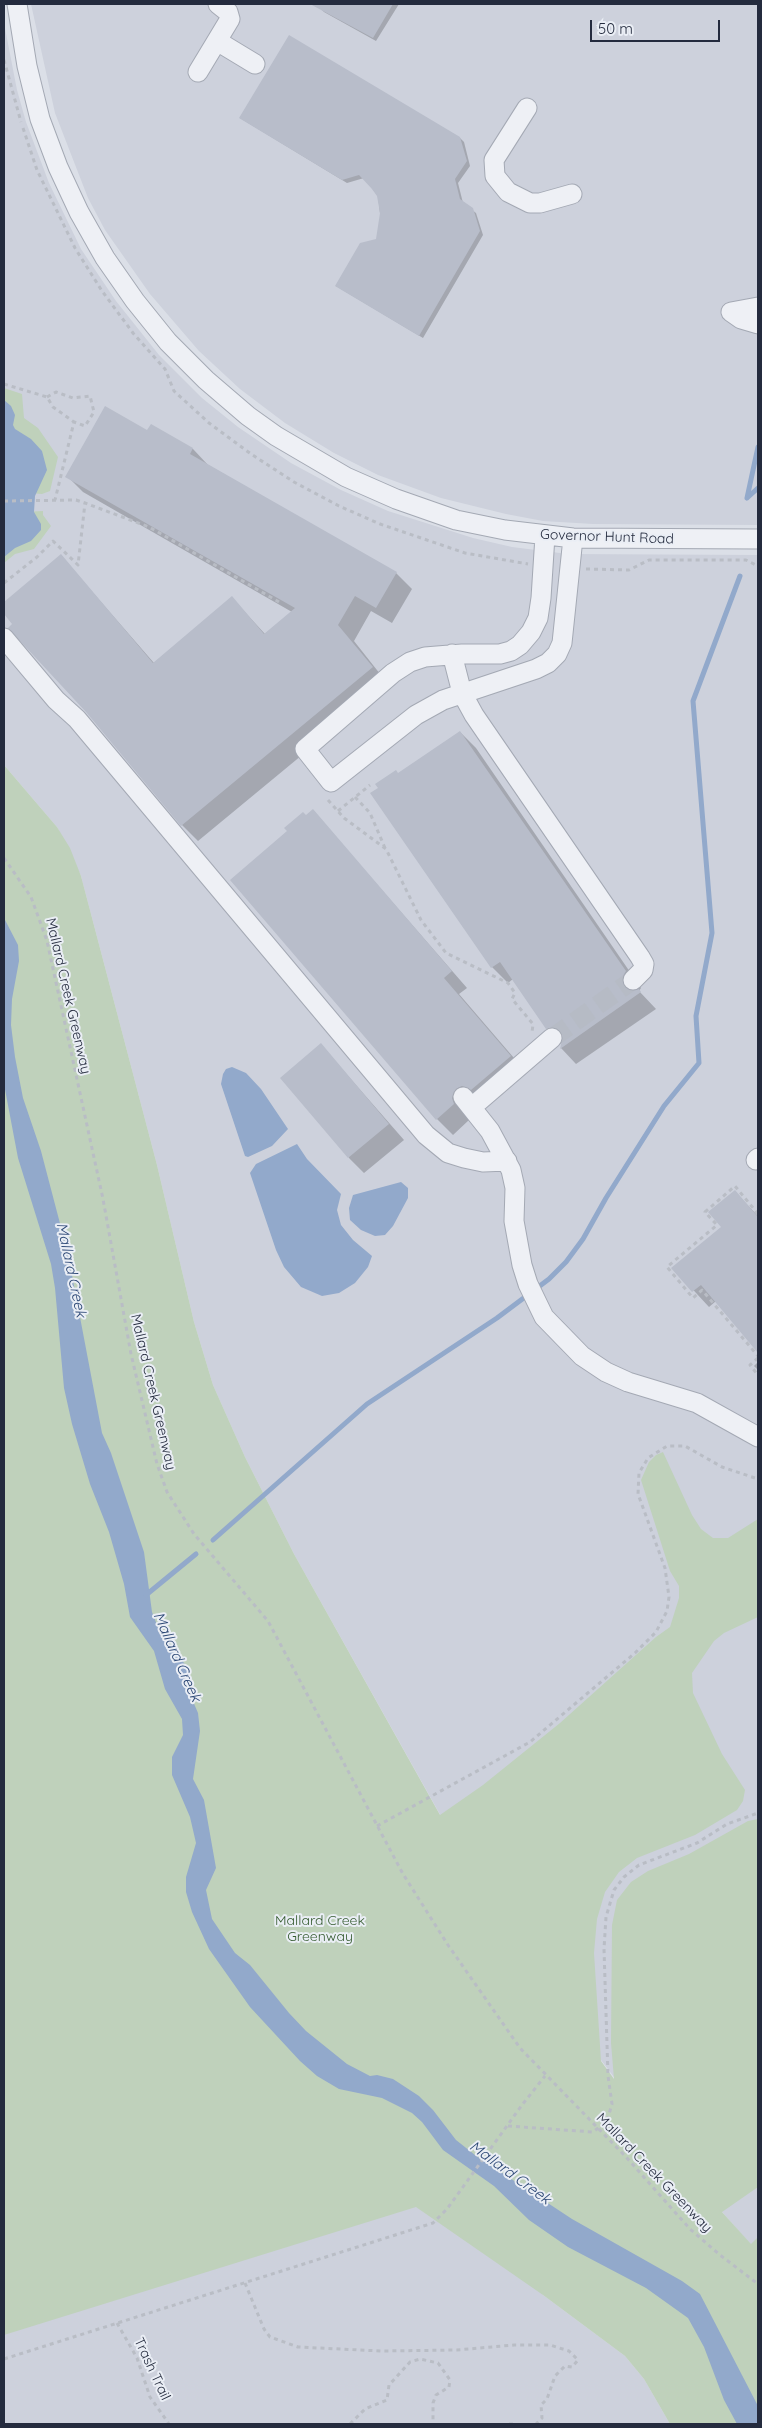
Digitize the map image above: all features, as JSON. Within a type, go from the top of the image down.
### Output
[{"type":"street","name":"Governor Hunt Road","points":[[17,4],[27,66],[40,119],[58,168],[79,212],[105,258],[135,302],[168,342],[194,368],[255,421],[315,460],[346,477],[396,499],[456,520],[545,536],[572,538],[758,539]]},
{"type":"street","points":[[198,72],[231,16],[218,4]]},
{"type":"street","points":[[217,41],[255,64]]},
{"type":"street","points":[[527,108],[494,160],[495,176],[508,192],[530,203],[540,203],[572,194]]},
{"type":"street","points":[[758,307],[732,312],[741,319],[758,324]]},
{"type":"street","points":[[545,536],[538,618],[531,632],[511,651],[488,655],[452,654],[425,657],[404,666],[304,749],[331,782],[416,715],[443,700],[548,663],[562,643],[572,538]]},
{"type":"street","points":[[4,638],[234,904],[426,1135],[448,1152],[464,1158],[483,1162],[507,1162]]},
{"type":"street","points":[[511,651],[520,674]]},
{"type":"street","points":[[452,654],[455,673],[462,693],[474,715],[644,964],[643,970],[633,980]]},
{"type":"street","points":[[545,1038],[467,1102],[490,1131],[507,1162],[515,1188],[514,1221],[522,1265],[528,1284],[544,1317],[582,1356],[606,1372],[628,1382],[697,1403],[758,1437]]},
{"type":"street","points":[[737,1425],[758,1425]]},
{"type":"path","points":[[4,60],[37,170],[75,248],[102,291],[132,333],[165,369],[174,392],[209,423],[251,454],[294,482],[339,506],[380,524],[465,553],[543,567]]},
{"type":"path","points":[[4,384],[48,396],[56,392],[73,398],[90,396],[94,412],[85,426],[74,422],[53,407],[48,396]]},
{"type":"path","points":[[55,500],[74,422]]},
{"type":"path","points":[[4,501],[76,500],[85,503],[149,527],[279,602]]},
{"type":"path","points":[[4,583],[38,557],[53,541],[78,565],[85,503]]},
{"type":"path","points":[[570,568],[629,570],[649,560],[746,560],[758,566]]},
{"type":"path","points":[[338,812],[370,785]]},
{"type":"path","points":[[326,796],[338,812],[386,849]]},
{"type":"path","points":[[355,797],[370,813],[421,920],[446,953],[508,983],[515,993],[512,999],[533,1024],[531,1031],[545,1038]]},
{"type":"path","name":"Mallard Creek Greenway","points":[[4,858],[30,897],[47,942],[103,1200],[131,1354],[163,1482],[176,1507],[194,1534],[268,1621],[403,1874],[448,1945],[520,2048],[690,2229],[758,2284]]},
{"type":"path","points":[[758,1214],[735,1186],[705,1212],[717,1225],[667,1267],[693,1298],[702,1290],[758,1357],[750,1365],[758,1375]]},
{"type":"path","points":[[377,1826],[530,1742],[641,1649],[656,1632],[664,1618],[669,1596],[666,1574],[638,1494],[639,1472],[648,1458],[667,1446],[685,1446],[735,1472],[758,1479]]},
{"type":"path","points":[[508,2126],[595,2132],[607,2121],[612,2110],[608,2068],[604,1949],[606,1917],[614,1890],[624,1877],[638,1866],[697,1842],[727,1824],[758,1813]]},
{"type":"path","points":[[4,2359],[424,2227],[440,2217],[545,2076]]},
{"type":"path","points":[[245,2283],[264,2329],[270,2337],[298,2347],[381,2351],[457,2350],[514,2345],[550,2345],[569,2352],[578,2360],[572,2366],[565,2366],[555,2376],[547,2399],[541,2405],[542,2418],[536,2424]]},
{"type":"path","name":"Trash Trail","points":[[117,2323],[137,2358],[146,2389],[168,2424]]},
{"type":"path","points":[[350,2424],[364,2409],[387,2400],[389,2385],[410,2362],[420,2359],[438,2363],[450,2380],[449,2387],[436,2395],[433,2402],[433,2424]]},
{"type":"shaded area","points":[[31,4],[758,4],[758,525],[593,524],[543,521],[506,514],[441,498],[378,475],[334,453],[285,423],[240,389],[199,351],[150,294],[105,230],[88,198],[55,113]]},
{"type":"shaded area","points":[[4,23],[17,90],[26,122],[49,183],[81,249],[116,301],[159,355],[202,398],[238,427],[291,463],[341,490],[388,511],[473,538],[512,547],[568,554],[758,555],[758,2253],[675,2158],[555,1999],[451,1834],[294,1554],[245,1457],[213,1385],[194,1322],[157,1165],[81,876],[57,827],[4,765]]},
{"type":"shaded area","points":[[4,1369],[543,2295],[625,2356],[644,2379],[670,2424],[4,2424]]},
{"type":"green space","points":[[4,388],[22,394],[24,418],[38,428],[58,457],[50,491],[42,494],[4,491]]},
{"type":"green space","points":[[43,511],[43,515],[51,526],[34,549],[15,554],[4,563],[4,513]]},
{"type":"green space","points":[[4,765],[57,827],[70,848],[81,876],[157,1165],[194,1322],[213,1385],[245,1457],[294,1554],[440,1815],[483,1785],[560,1723],[656,1637],[670,1627],[679,1598],[679,1586],[670,1571],[641,1480],[649,1462],[656,1455],[663,1452],[692,1515],[701,1529],[713,1538],[728,1538],[758,1519],[758,1617],[724,1633],[714,1641],[692,1673],[693,1693],[722,1754],[745,1790],[743,1801],[737,1810],[695,1835],[637,1858],[619,1872],[605,1892],[597,1919],[594,1953],[601,2061],[614,2079],[611,2043],[612,1925],[617,1900],[631,1882],[648,1871],[689,1854],[748,1821],[758,1819],[758,2187],[722,2212],[751,2244],[758,2237],[758,2424],[670,2424],[644,2379],[625,2356],[543,2295],[416,2207],[4,2335]]},
{"type":"water","points":[[4,400],[11,406],[15,415],[13,425],[15,429],[31,439],[42,451],[47,470],[35,496],[34,512],[41,524],[41,530],[31,541],[15,548],[4,557]]},
{"type":"water","name":"Mallard Creek","points":[[4,918],[18,945],[19,961],[12,999],[11,1025],[15,1057],[23,1098],[41,1151],[68,1254],[102,1433],[111,1453],[144,1552],[152,1612],[159,1630],[187,1667],[192,1699],[198,1713],[200,1731],[193,1779],[204,1800],[216,1868],[206,1890],[212,1919],[235,1953],[250,1965],[289,2013],[306,2031],[347,2064],[370,2076],[377,2075],[393,2079],[419,2096],[433,2110],[456,2140],[475,2155],[572,2219],[682,2281],[700,2294],[758,2406],[758,2424],[737,2424],[724,2400],[704,2347],[688,2318],[646,2288],[568,2247],[529,2220],[494,2186],[443,2150],[422,2122],[412,2113],[382,2098],[339,2089],[317,2076],[300,2061],[250,2007],[209,1949],[192,1912],[186,1892],[186,1877],[196,1843],[190,1817],[172,1775],[172,1757],[183,1735],[182,1719],[165,1689],[154,1651],[130,1617],[124,1584],[109,1532],[90,1484],[72,1424],[64,1388],[51,1264],[18,1158],[4,1084]]},
{"type":"water","points":[[232,1067],[246,1073],[261,1089],[288,1129],[272,1146],[248,1157],[245,1156],[221,1084],[226,1069]]},
{"type":"water","points":[[297,1144],[307,1159],[341,1194],[337,1210],[341,1225],[353,1240],[372,1256],[368,1267],[355,1283],[339,1293],[322,1296],[301,1287],[284,1267],[276,1250],[250,1173],[256,1164]]},
{"type":"water","points":[[401,1182],[408,1188],[408,1198],[393,1226],[385,1235],[375,1236],[361,1230],[350,1220],[349,1208],[353,1195]]},
{"type":"building","points":[[310,4],[393,4],[373,38]]},
{"type":"building","points":[[289,35],[460,137],[467,161],[455,179],[460,199],[473,208],[480,231],[419,336],[335,286],[360,243],[376,239],[380,213],[377,196],[372,189],[359,175],[342,180],[239,118]]},
{"type":"building","points":[[105,406],[147,430],[151,424],[193,448],[190,454],[397,572],[376,608],[355,596],[338,625],[373,667],[181,826],[86,712],[8,628],[12,624],[4,614],[4,602],[61,554],[153,663],[232,596],[264,634],[295,608],[65,477]]},
{"type":"building","points":[[460,731],[626,971],[622,978],[625,988],[631,991],[639,989],[641,992],[560,1049],[563,1036],[561,1031],[555,1027],[546,1029],[500,962],[491,968],[370,793],[378,788],[375,784],[396,770],[398,773]]},
{"type":"building","points":[[313,809],[452,971],[444,978],[511,1056],[471,1090],[462,1086],[456,1089],[452,1098],[454,1104],[436,1120],[230,880],[287,831],[284,828],[303,812],[306,815]]},
{"type":"building","points":[[321,1043],[389,1124],[348,1158],[280,1078]]},
{"type":"building","points":[[735,1190],[758,1217],[758,1353],[701,1285],[692,1292],[671,1268],[721,1227],[708,1212]]},
{"type":"waterway","points":[[747,498],[758,447]]},
{"type":"waterway","points":[[747,498],[758,488]]},
{"type":"waterway","points":[[213,1540],[367,1404],[497,1318],[549,1279],[566,1262],[583,1239],[606,1198],[664,1106],[699,1063],[696,1016],[712,933],[693,701],[740,576]]},
{"type":"waterway","points":[[146,1595],[196,1554]]},
{"type":"tunnel","points":[[552,1038],[633,980]]}]
